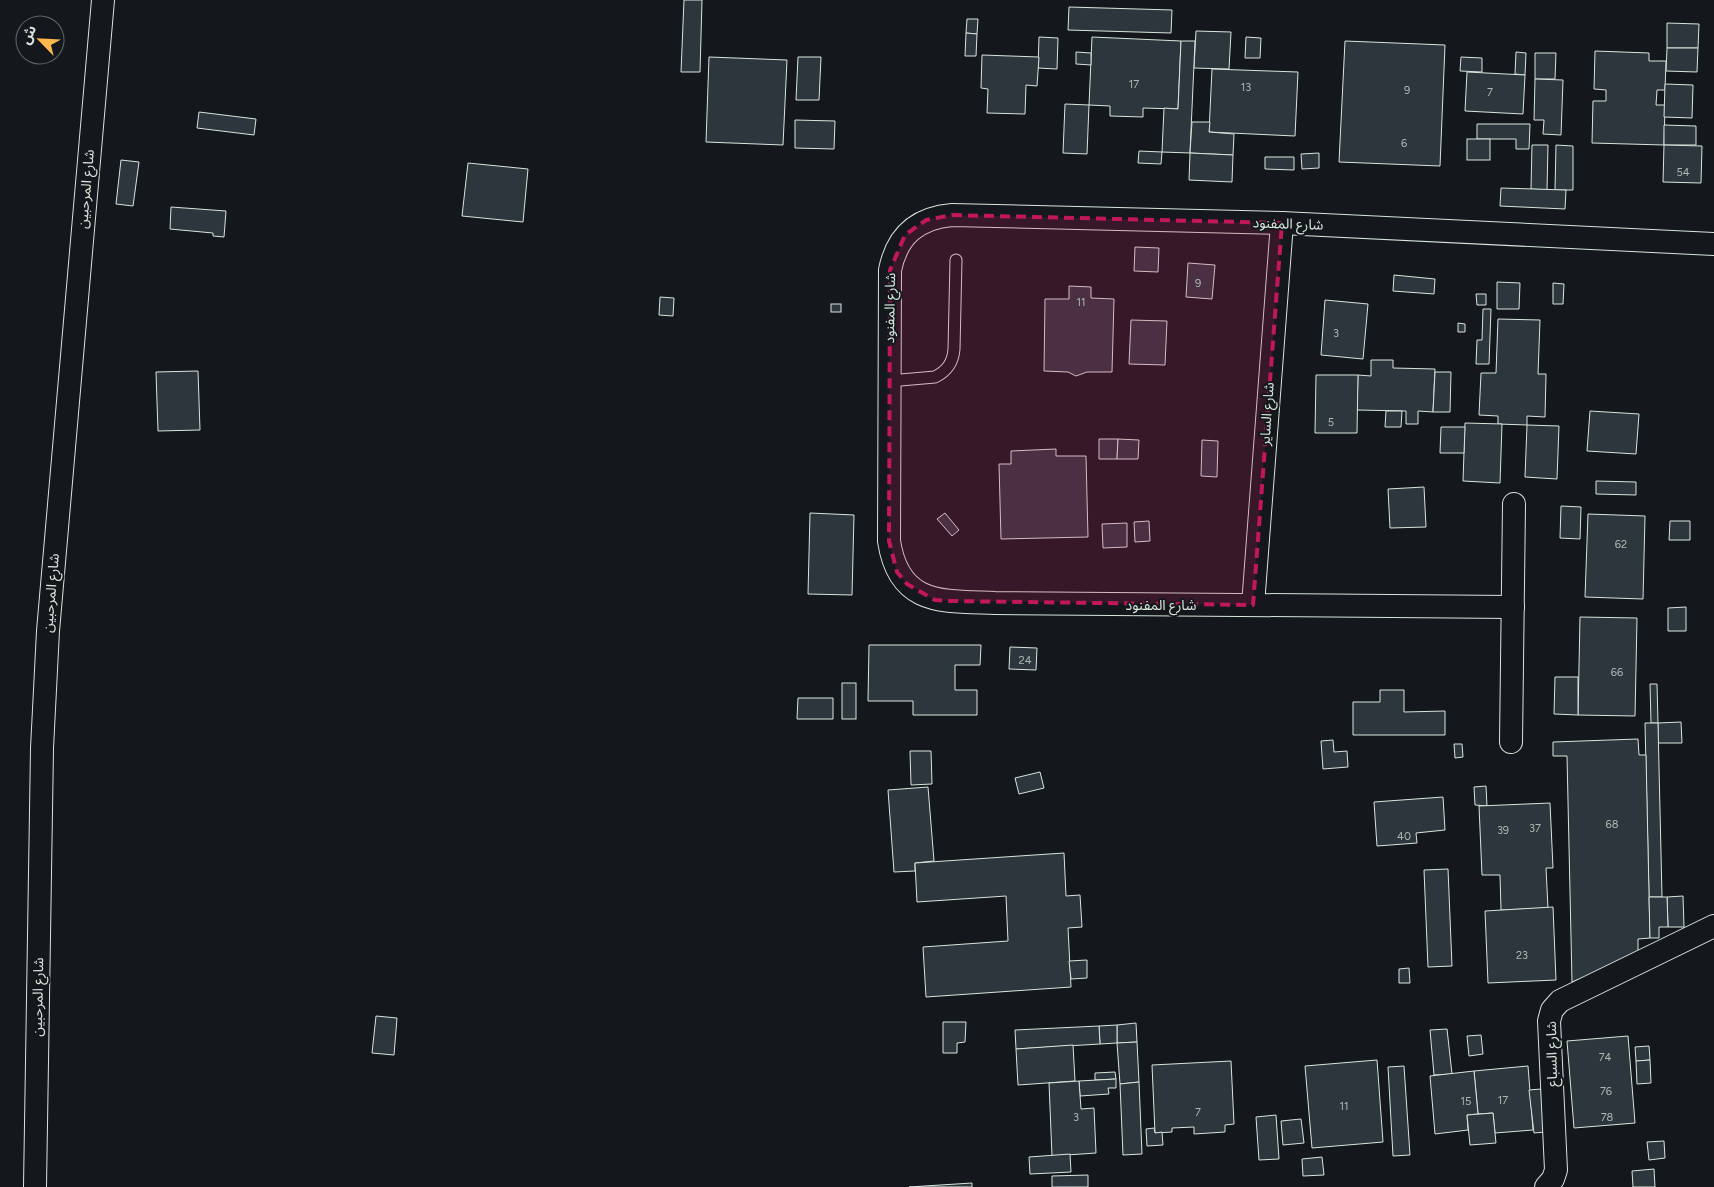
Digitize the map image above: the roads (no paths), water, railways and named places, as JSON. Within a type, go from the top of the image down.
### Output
[{"type":"street","name":"شارع المرحبين","points":[[35,1187],[42,748],[48,632],[103,0]]},
{"type":"street","name":"شارع المفنود","points":[[1513,607],[995,603],[935,600],[920,594],[907,584],[897,572],[890,549],[889,381],[892,257],[905,235],[926,220],[952,215],[1282,223],[1714,244]]},
{"type":"street","name":"شارع الساير","points":[[1253,605],[1282,223]]},
{"type":"street","points":[[1511,742],[1514,504]]},
{"type":"street","name":"شارع السباع","points":[[1546,1187],[1553,1179],[1556,1170],[1549,1022],[1552,1010],[1560,1001],[1714,926]]},
{"type":"lane","points":[[889,381],[935,377],[942,374],[951,363],[954,349],[956,260]]}]
